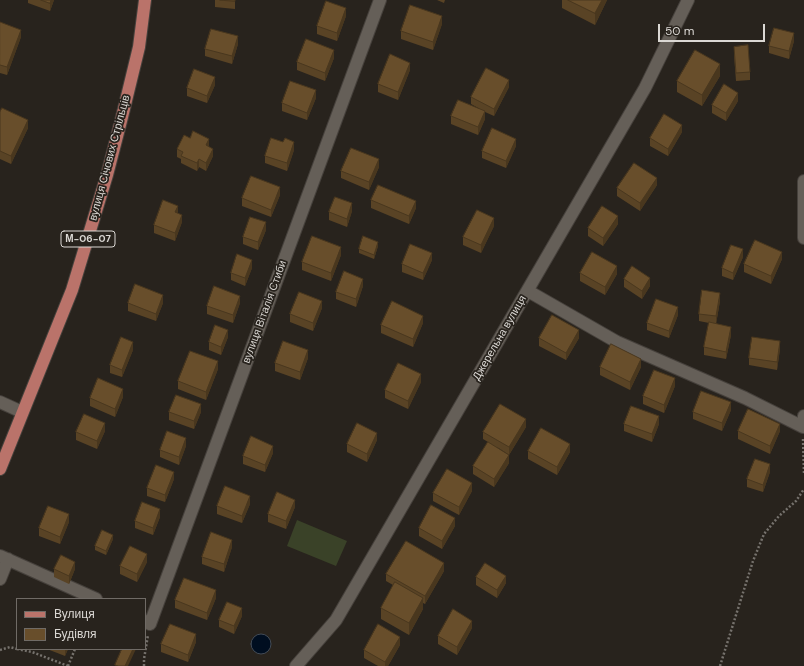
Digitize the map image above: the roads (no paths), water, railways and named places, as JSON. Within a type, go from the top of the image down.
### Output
[{"type":"main road","name":"вулиця Січових Стрільців","points":[[0,469],[72,290],[108,175],[139,47],[144,0]]},
{"type":"street","name":"вулиця Віталія Стиби","points":[[147,622],[380,0]]},
{"type":"street","name":"Джерельна вулиця","points":[[296,666],[336,620],[645,88],[688,0]]},
{"type":"street","points":[[804,181],[804,238]]},
{"type":"street","points":[[528,290],[617,342],[804,423]]},
{"type":"street","points":[[0,402],[22,412]]},
{"type":"street","points":[[0,579],[4,558],[94,598]]},
{"type":"water","points":[[261,634],[268,637],[271,644],[268,651],[261,654],[254,651],[251,644],[254,637]]}]
